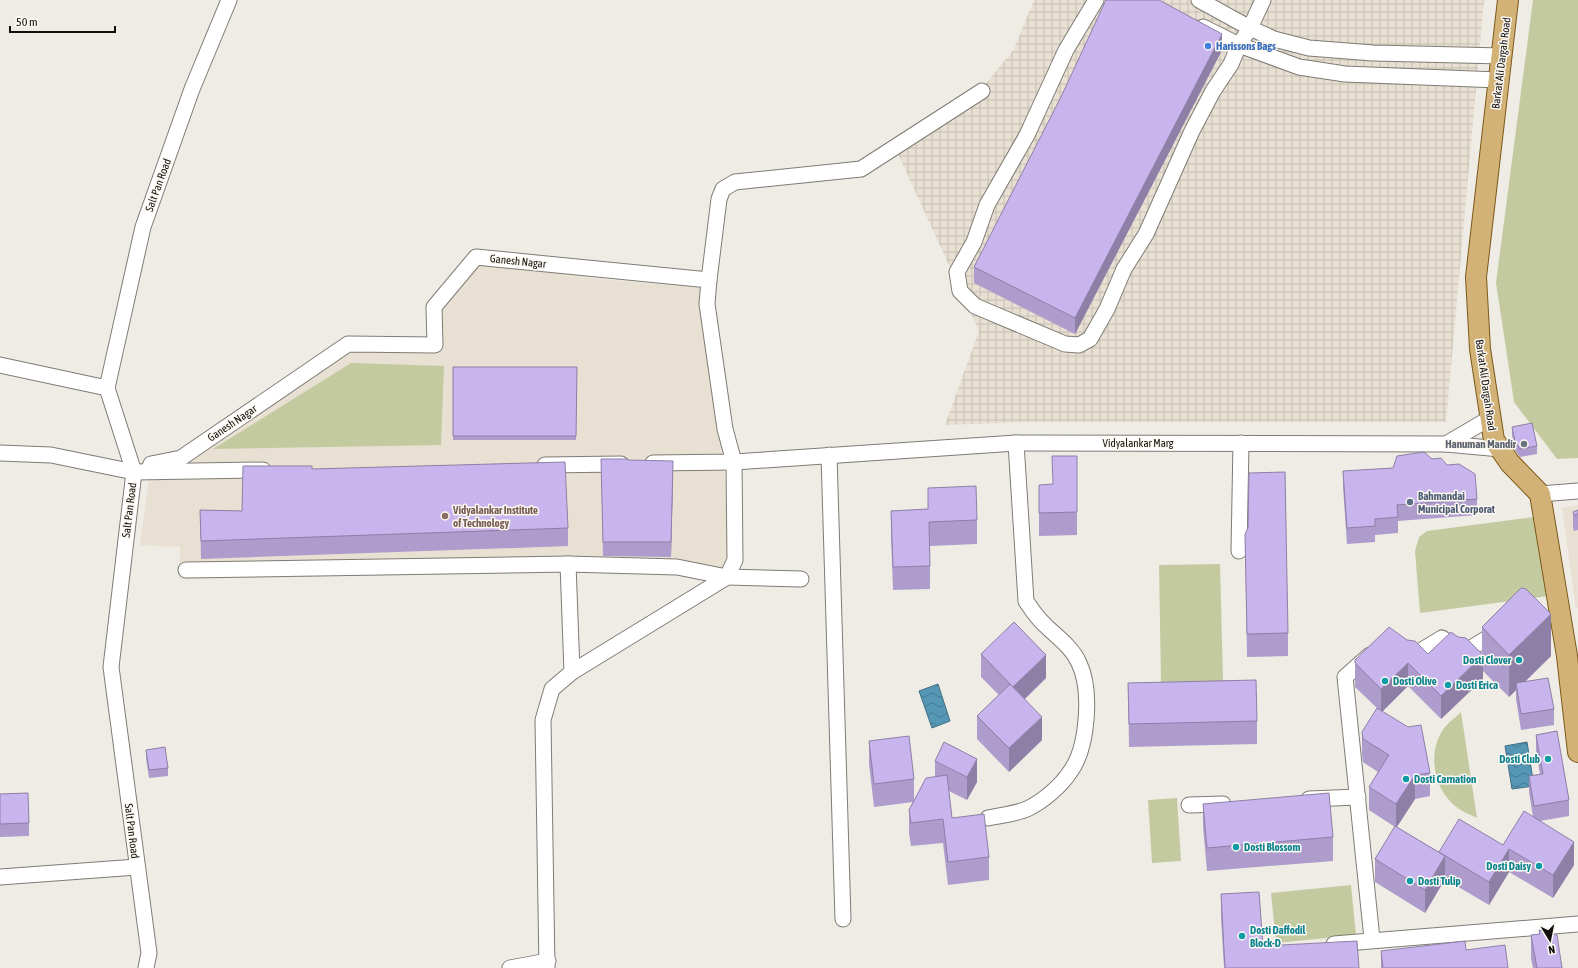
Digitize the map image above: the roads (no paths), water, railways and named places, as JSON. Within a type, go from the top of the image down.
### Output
[{"type":"main road","name":"Barkat Ali Dargah Road","points":[[1508,0],[1503,56],[1476,277],[1480,349],[1492,417],[1494,440],[1510,463],[1540,494]]},
{"type":"main road","points":[[1540,494],[1567,656],[1578,752]]},
{"type":"street","name":"Salt Pan Road","points":[[146,968],[148,953],[111,667],[141,472],[107,388],[143,227],[192,89],[230,0]]},
{"type":"street","points":[[1096,0],[1066,50],[1027,135],[987,205],[974,242],[957,272],[960,291],[975,306],[1065,344],[1079,345],[1090,339],[1107,309],[1124,269],[1146,234],[1192,131],[1213,91],[1231,64],[1239,45],[1250,28],[1263,0]]},
{"type":"street","points":[[1199,0],[1250,28],[1274,39],[1309,48],[1347,52],[1503,56]]},
{"type":"street","points":[[1191,21],[1239,45],[1299,67],[1345,74],[1499,80]]},
{"type":"street","points":[[1345,74],[1347,52]]},
{"type":"street","points":[[510,968],[548,965],[543,720],[552,689],[572,672],[727,577],[735,560],[734,462],[725,429],[707,304],[719,199],[723,189],[735,182],[861,169],[982,91]]},
{"type":"street","name":"Ganesh Nagar","points":[[141,472],[151,464],[181,458],[348,344],[435,345],[434,307],[476,257],[709,280]]},
{"type":"street","points":[[0,365],[107,388]]},
{"type":"street","points":[[1446,444],[1492,417]]},
{"type":"street","points":[[988,818],[1028,809],[1039,802],[1071,772],[1081,745],[1087,712],[1085,679],[1079,662],[1066,645],[1034,614],[1026,601],[1016,443]]},
{"type":"street","name":"Vidyalankar Marg","points":[[530,465],[734,462],[1016,443],[1446,444],[1501,449]]},
{"type":"street","points":[[1239,551],[1241,443]]},
{"type":"street","points":[[0,453],[51,455],[141,472],[275,470]]},
{"type":"street","points":[[830,456],[843,919]]},
{"type":"street","points":[[1540,494],[1578,492]]},
{"type":"street","points":[[568,564],[572,672]]},
{"type":"street","points":[[186,570],[568,564],[677,567],[727,577],[801,579]]},
{"type":"street","points":[[1372,940],[1345,677],[1389,643],[1412,656],[1442,638],[1463,653],[1510,625]]},
{"type":"street","points":[[1548,635],[1567,656]]},
{"type":"street","points":[[1296,800],[1358,797]]},
{"type":"street","points":[[1189,805],[1235,803]]},
{"type":"street","points":[[0,877],[137,867]]},
{"type":"street","points":[[1317,946],[1372,940],[1578,924]]},
{"type":"water","points":[[938,684],[950,721],[932,728],[919,691]]},
{"type":"water","points":[[1527,742],[1534,786],[1512,789],[1505,746]]},
{"type":"place","name":"Harissons Bags","points":[[1208,46]]},
{"type":"place","name":"Hanuman Mandir","points":[[1524,444]]},
{"type":"place","name":"Bahmandai Municipal Corporat","points":[[1410,502]]},
{"type":"place","name":"Vidyalankar Institute of Technology","points":[[445,516]]},
{"type":"place","name":"Dosti Clover","points":[[1519,660]]},
{"type":"place","name":"Dosti Olive","points":[[1385,681]]},
{"type":"place","name":"Dosti Erica","points":[[1448,685]]},
{"type":"place","name":"Dosti Club","points":[[1548,759]]},
{"type":"place","name":"Dosti Carnation","points":[[1406,779]]},
{"type":"place","name":"Dosti Blossom","points":[[1236,847]]},
{"type":"place","name":"Dosti Daisy","points":[[1539,866]]},
{"type":"place","name":"Dosti Tulip","points":[[1410,881]]},
{"type":"place","name":"Dosti Daffodil Block-D","points":[[1242,936]]}]
